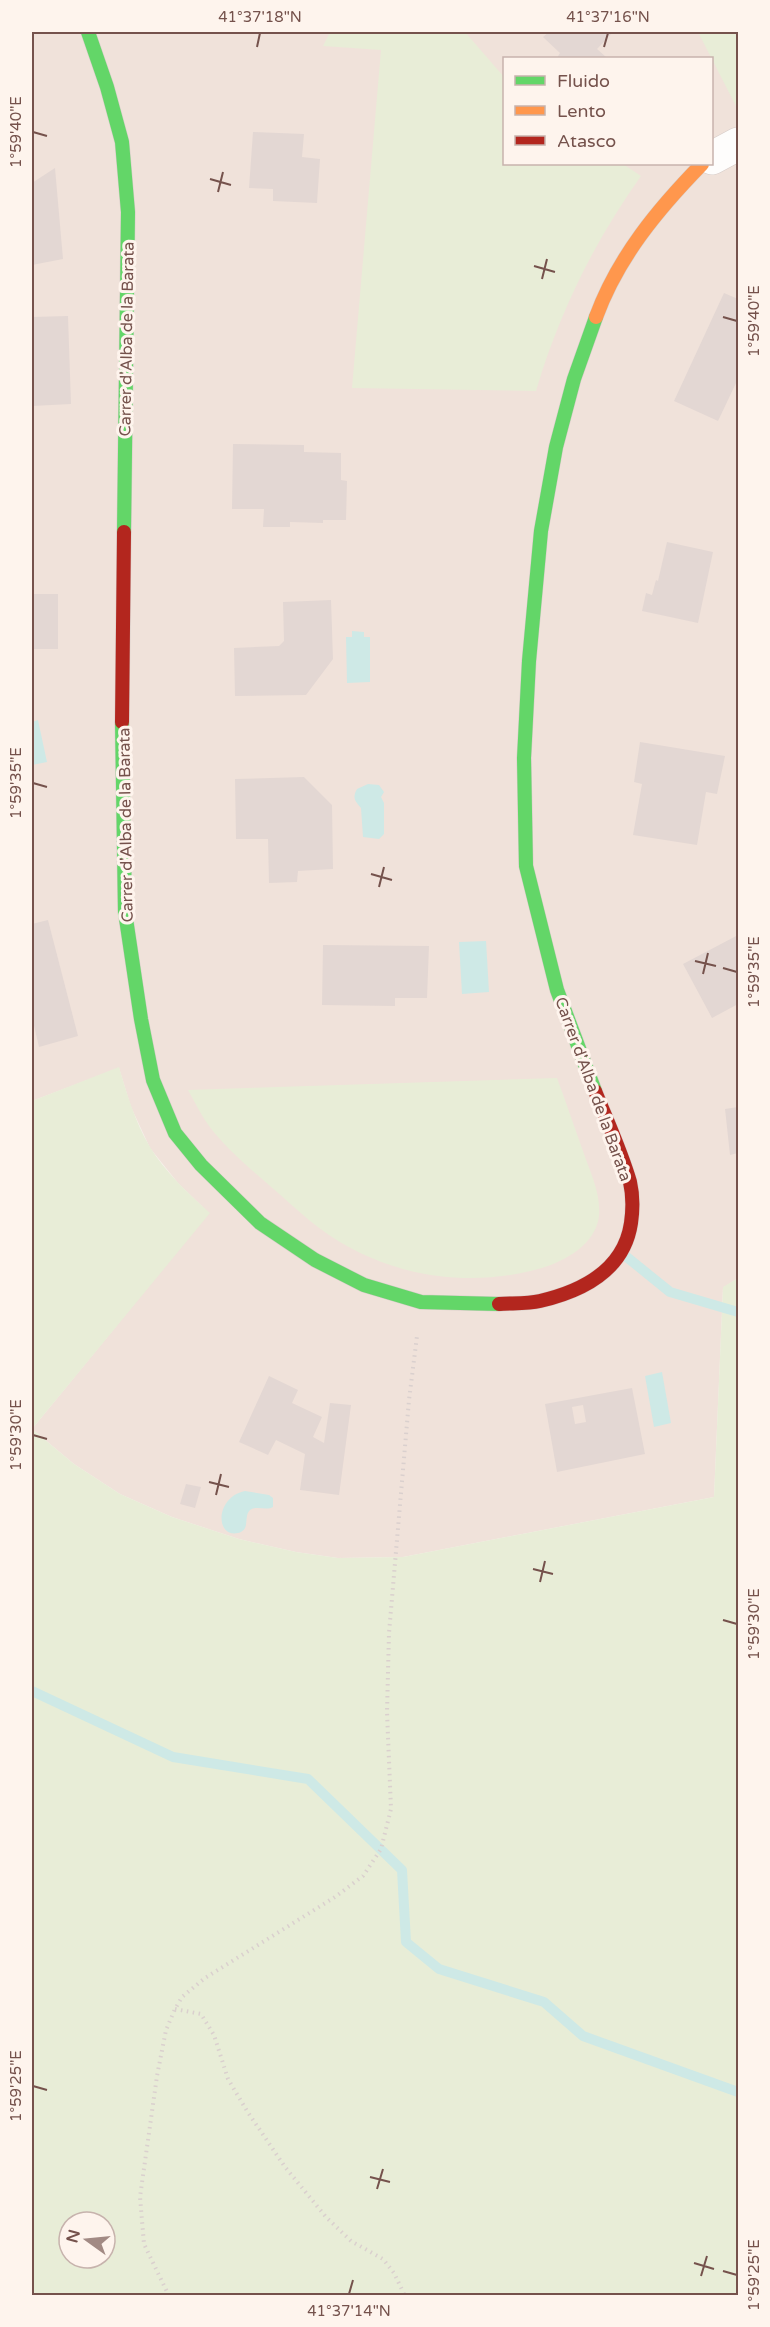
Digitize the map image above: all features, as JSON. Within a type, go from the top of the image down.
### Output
[{"type":"street","name":"Carrer d'Alba de la Barata","points":[[88,32],[107,87],[122,142],[128,212],[122,694],[125,912],[141,1019],[153,1080],[175,1133],[201,1165],[260,1223],[315,1260],[364,1285],[421,1302],[484,1305],[539,1301],[580,1287],[607,1271],[622,1253],[629,1236],[633,1206],[630,1183],[605,1123],[557,990],[526,866],[524,758],[529,661],[541,531],[556,447],[574,379],[602,302],[630,248],[668,199],[701,165]]},
{"type":"street","points":[[713,157],[738,144]]},
{"type":"path","points":[[169,2295],[144,2244],[140,2197],[157,2076],[166,2031],[175,2008],[182,1997],[205,1978],[335,1897],[363,1876],[381,1849],[391,1809],[387,1712],[391,1612],[409,1400],[421,1302]]},
{"type":"path","points":[[175,2008],[201,2014],[214,2035],[228,2079],[285,2167],[326,2217],[351,2241],[383,2259],[394,2273],[405,2295]]},
{"type":"shaded area","points":[[32,32],[738,32],[738,1278],[723,1288],[714,1497],[403,1557],[338,1558],[296,1552],[239,1539],[172,1517],[120,1494],[74,1464],[32,1429],[209,1213],[178,1183],[150,1148],[131,1107],[119,1068],[32,1101]]},
{"type":"green space","points":[[330,32],[465,32],[503,76],[503,165],[624,165],[641,176],[593,252],[567,306],[536,391],[352,388],[381,50],[323,46]]},
{"type":"green space","points":[[698,32],[738,32],[738,110],[713,61],[713,57],[711,57]]},
{"type":"green space","points":[[119,1067],[128,1098],[150,1147],[170,1174],[210,1213],[32,1429],[32,1101]]},
{"type":"green space","points":[[557,1078],[597,1191],[599,1216],[597,1226],[586,1243],[560,1261],[542,1268],[487,1278],[459,1278],[405,1269],[378,1261],[329,1235],[296,1209],[224,1144],[206,1122],[188,1090]]},
{"type":"green space","points":[[738,1278],[738,2295],[32,2295],[32,1429],[74,1464],[120,1494],[172,1517],[239,1539],[296,1552],[338,1558],[403,1557],[714,1497],[723,1287]]},
{"type":"water","points":[[352,631],[364,632],[364,637],[370,637],[370,682],[347,683],[346,637],[352,637]]},
{"type":"water","points":[[38,720],[47,762],[32,765],[32,722]]},
{"type":"water","points":[[368,784],[379,785],[384,792],[381,797],[384,803],[384,834],[379,839],[363,837],[361,808],[355,799],[357,789]]},
{"type":"water","points":[[486,941],[489,992],[462,994],[459,942]]},
{"type":"water","points":[[662,1372],[671,1423],[654,1427],[645,1376]]},
{"type":"water","points":[[245,1491],[269,1495],[273,1498],[273,1507],[250,1510],[244,1529],[238,1533],[230,1533],[222,1523],[224,1508],[235,1495]]},
{"type":"building","points":[[549,32],[613,32],[597,49],[606,57],[558,57],[560,53],[543,37]]},
{"type":"building","points":[[253,132],[304,134],[302,157],[320,159],[317,203],[273,201],[273,189],[249,188]]},
{"type":"building","points":[[55,168],[63,259],[32,265],[32,183]]},
{"type":"building","points":[[724,293],[738,299],[738,384],[736,383],[718,421],[674,401]]},
{"type":"building","points":[[68,316],[71,404],[32,406],[32,317]]},
{"type":"building","points":[[233,444],[304,445],[304,452],[341,453],[341,480],[347,481],[346,520],[323,520],[323,523],[290,522],[290,527],[263,527],[264,509],[232,509]]},
{"type":"building","points":[[667,542],[713,552],[698,623],[642,611],[646,593],[652,595],[656,580],[658,581]]},
{"type":"building","points":[[32,594],[58,594],[58,649],[32,649]]},
{"type":"building","points":[[331,600],[333,659],[306,695],[235,696],[234,648],[279,646],[284,641],[283,602]]},
{"type":"building","points":[[640,742],[725,756],[717,794],[706,792],[697,845],[633,835],[642,784],[634,782]]},
{"type":"building","points":[[304,777],[332,805],[333,869],[298,871],[297,882],[269,883],[268,839],[236,839],[235,779]]},
{"type":"building","points":[[48,920],[78,1036],[39,1047],[32,1017],[32,924]]},
{"type":"building","points":[[738,935],[738,1004],[712,1018],[683,964]]},
{"type":"building","points":[[323,945],[429,946],[427,998],[395,998],[395,1006],[322,1005]]},
{"type":"building","points":[[738,1107],[738,1153],[730,1155],[725,1109]]},
{"type":"building","points":[[269,1376],[298,1390],[292,1403],[322,1417],[313,1437],[324,1443],[330,1403],[351,1405],[339,1495],[300,1490],[305,1454],[276,1440],[268,1455],[239,1442]]},
{"type":"building","points":[[632,1388],[645,1454],[557,1472],[545,1404]],"holes":[[[583,1405],[586,1422],[575,1424],[572,1407]]]},
{"type":"building","points":[[186,1484],[201,1487],[195,1508],[180,1504]]},
{"type":"waterway","points":[[623,1254],[670,1292],[738,1312]]},
{"type":"waterway","points":[[32,1691],[173,1757],[308,1779],[402,1870],[406,1942],[439,1969],[544,2002],[583,2036],[738,2092]]},
{"type":"traffic: fast","points":[[88,32],[107,87],[122,142],[128,212],[124,532]]},
{"type":"traffic: fast","points":[[595,1091],[557,990],[526,866],[524,758],[529,661],[541,531],[556,447],[574,379],[596,317]]},
{"type":"traffic: fast","points":[[122,722],[125,912],[141,1019],[153,1080],[175,1133],[201,1165],[260,1223],[315,1260],[364,1285],[421,1302],[499,1304]]},
{"type":"traffic: slow","points":[[596,317],[616,274],[641,235],[670,198],[701,165]]},
{"type":"traffic: jam","points":[[122,722],[124,532]]},
{"type":"traffic: jam","points":[[499,1304],[540,1301],[586,1284],[610,1266],[620,1254],[627,1239],[632,1213],[630,1182],[595,1091]]}]
